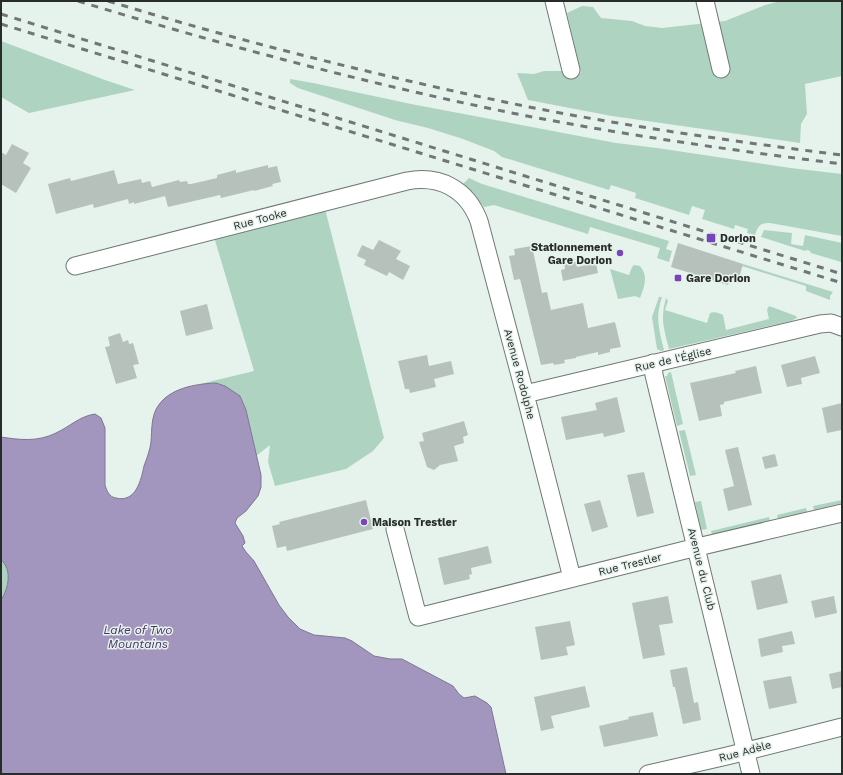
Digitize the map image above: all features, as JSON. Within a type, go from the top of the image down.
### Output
[{"type":"street","points":[[554,1],[571,70]]},
{"type":"street","points":[[705,1],[721,69]]},
{"type":"street","name":"Rue Tooke","points":[[75,266],[407,181],[423,179],[444,184]]},
{"type":"street","name":"Avenue Rodolphe","points":[[444,184],[460,192],[472,204],[476,212],[526,394],[572,578]]},
{"type":"street","name":"Rue de l'Église","points":[[526,394],[820,324],[831,323],[842,327]]},
{"type":"street","name":"Avenue du Club","points":[[653,363],[654,375],[751,774]]},
{"type":"street","name":"Rue Trestler","points":[[395,529],[418,617],[697,547],[842,513]]},
{"type":"street","name":"Rue Adèle","points":[[648,774],[842,727]]},
{"type":"green space","points":[[781,1],[841,1],[842,6],[842,76],[805,84],[807,114],[801,124],[800,143],[612,116],[528,100],[517,73],[534,74],[544,71],[562,71],[572,75],[581,73],[567,13],[582,6],[593,7],[601,18],[632,21],[645,26],[662,28],[725,21],[765,5]]},
{"type":"green space","points":[[1,41],[135,90],[29,113],[1,97]]},
{"type":"green space","points":[[290,79],[411,104],[616,143],[842,174],[842,236],[770,223],[760,226],[755,235],[747,233],[748,229],[735,225],[734,229],[702,219],[705,210],[692,206],[689,215],[635,198],[636,193],[611,185],[609,190],[502,157],[494,151],[463,139],[395,120],[298,88],[290,83]]},
{"type":"green space","points":[[469,178],[482,184],[669,241],[666,249],[672,251],[669,262],[657,258],[660,248],[590,227],[588,234],[494,205],[484,207],[463,184]]},
{"type":"green space","points":[[325,209],[384,438],[373,451],[346,469],[275,486],[268,462],[270,445],[256,456],[246,410],[240,396],[216,383],[200,384],[254,371],[214,237]]},
{"type":"green space","points":[[764,230],[792,233],[791,244],[803,246],[805,235],[842,243],[841,262],[811,253],[807,250],[805,251],[761,237]]},
{"type":"green space","points":[[743,264],[833,292],[830,296],[830,300],[806,291],[806,286],[742,266]]},
{"type":"green space","points":[[634,265],[640,266],[643,270],[645,278],[640,298],[635,296],[618,299],[610,269],[629,275]]},
{"type":"green space","points":[[659,297],[662,297],[658,324],[664,350],[661,351],[657,349],[652,317]]},
{"type":"green space","points":[[666,298],[668,301],[665,310],[707,323],[710,313],[715,312],[722,314],[726,330],[769,319],[767,310],[769,306],[796,316],[797,318],[791,321],[669,349],[664,330],[663,318]]},
{"type":"green space","points":[[671,372],[683,424],[677,426],[665,376]]},
{"type":"green space","points":[[685,430],[696,475],[690,476],[679,431]]},
{"type":"green space","points":[[842,500],[842,503],[814,510],[813,506]]},
{"type":"green space","points":[[701,501],[707,529],[701,530],[695,502]]},
{"type":"green space","points":[[806,508],[807,512],[778,519],[777,515]]},
{"type":"green space","points":[[769,517],[770,521],[712,535],[711,531]]},
{"type":"green space","points":[[1,560],[7,568],[8,579],[6,590],[1,600]]},
{"type":"water","name":"Lake of Two Mountains","points":[[216,383],[225,386],[240,396],[246,410],[261,475],[261,487],[258,496],[246,511],[237,518],[235,523],[243,536],[245,543],[242,546],[254,561],[279,605],[300,629],[314,635],[345,638],[374,656],[390,659],[402,659],[453,686],[464,698],[475,696],[487,703],[491,707],[506,774],[1,774],[1,600],[6,590],[8,573],[7,568],[1,560],[1,437],[22,439],[42,438],[56,433],[79,419],[95,414],[101,418],[105,428],[105,485],[110,495],[123,499],[133,494],[139,484],[150,448],[153,419],[158,406],[169,395],[176,391],[200,384]]},
{"type":"pier","points":[[1,9],[7,11],[5,30],[1,28]]},
{"type":"building","points":[[12,144],[29,153],[23,163],[31,168],[16,193],[1,184],[1,152],[6,155]]},
{"type":"building","points":[[268,165],[268,168],[277,166],[281,182],[272,184],[273,186],[254,191],[221,198],[220,195],[168,207],[165,196],[134,204],[134,202],[129,204],[128,199],[94,208],[93,204],[56,214],[48,184],[70,178],[71,181],[114,170],[118,184],[141,179],[142,183],[150,181],[152,187],[179,180],[180,182],[187,181],[188,184],[191,184],[217,178],[217,175],[236,170],[236,173]]},
{"type":"building","points":[[379,240],[401,251],[396,259],[410,266],[403,280],[389,272],[387,276],[364,265],[366,260],[357,256],[362,245],[373,250]]},
{"type":"building","points":[[678,243],[743,264],[739,278],[731,275],[728,285],[671,267]]},
{"type":"building","points":[[532,246],[542,293],[547,292],[551,310],[583,303],[588,328],[615,322],[621,347],[610,349],[610,352],[598,355],[598,352],[564,360],[565,363],[541,365],[520,279],[514,280],[509,256],[515,255],[514,249]]},
{"type":"building","points":[[576,262],[577,267],[596,263],[598,273],[563,281],[561,270],[565,269],[564,264]]},
{"type":"building","points":[[207,304],[213,329],[186,336],[180,311]]},
{"type":"building","points":[[120,333],[123,342],[128,340],[129,344],[133,343],[139,364],[133,365],[137,378],[116,384],[105,347],[110,346],[108,337]]},
{"type":"building","points":[[427,355],[429,366],[451,361],[454,374],[434,379],[436,387],[410,393],[409,389],[405,389],[398,361]]},
{"type":"building","points":[[815,356],[820,373],[801,378],[802,384],[787,387],[781,365]]},
{"type":"building","points":[[756,366],[762,393],[724,402],[724,404],[720,405],[722,416],[699,421],[690,383],[736,373],[735,371]]},
{"type":"building","points":[[617,397],[625,432],[604,437],[603,433],[566,440],[561,417],[597,410],[595,403]]},
{"type":"building","points":[[842,403],[842,430],[827,433],[822,408]]},
{"type":"building","points":[[464,421],[468,435],[463,437],[464,443],[454,446],[458,461],[440,465],[434,470],[427,467],[419,442],[424,441],[422,433]]},
{"type":"building","points":[[738,447],[752,505],[728,511],[723,489],[734,486],[725,450]]},
{"type":"building","points":[[775,454],[778,466],[765,469],[762,457]]},
{"type":"building","points":[[644,472],[654,513],[637,517],[627,475]]},
{"type":"building","points":[[366,500],[373,529],[287,551],[286,546],[277,548],[272,526],[280,524],[279,522]]},
{"type":"building","points":[[600,500],[608,527],[592,532],[584,504]]},
{"type":"building","points":[[488,546],[492,563],[471,568],[472,574],[469,575],[470,579],[444,585],[438,558]]},
{"type":"building","points":[[781,574],[788,603],[757,610],[751,581]]},
{"type":"building","points":[[668,596],[673,623],[659,625],[665,655],[643,659],[632,603]]},
{"type":"building","points":[[834,596],[837,613],[815,618],[811,601]]},
{"type":"building","points":[[570,621],[575,645],[566,647],[568,655],[541,660],[535,627]]},
{"type":"building","points":[[792,631],[795,644],[782,646],[783,652],[761,657],[758,639]]},
{"type":"building","points":[[687,667],[694,703],[698,702],[701,720],[683,724],[670,670]]},
{"type":"building","points":[[842,671],[842,687],[832,689],[829,674]]},
{"type":"building","points":[[791,676],[797,703],[769,709],[763,681]]},
{"type":"building","points":[[585,686],[590,707],[551,716],[554,728],[541,731],[534,697]]},
{"type":"building","points":[[653,712],[658,736],[604,747],[599,726],[629,719],[628,717]]},
{"type":"railway","points":[[78,1],[189,34],[301,64],[414,92],[470,104],[527,116],[645,137],[842,164]]},
{"type":"railway","points":[[108,1],[317,59],[476,96],[646,128],[842,155]]},
{"type":"railway","points":[[1,14],[842,274]]},
{"type":"railway","points":[[1,24],[842,283]]},
{"type":"place","name":"Dorion","points":[[711,238]]},
{"type":"place","name":"Stationnement Gare Dorion","points":[[620,253]]},
{"type":"place","name":"Gare Dorion","points":[[678,278]]},
{"type":"place","name":"Maison Trestler","points":[[364,522]]}]
